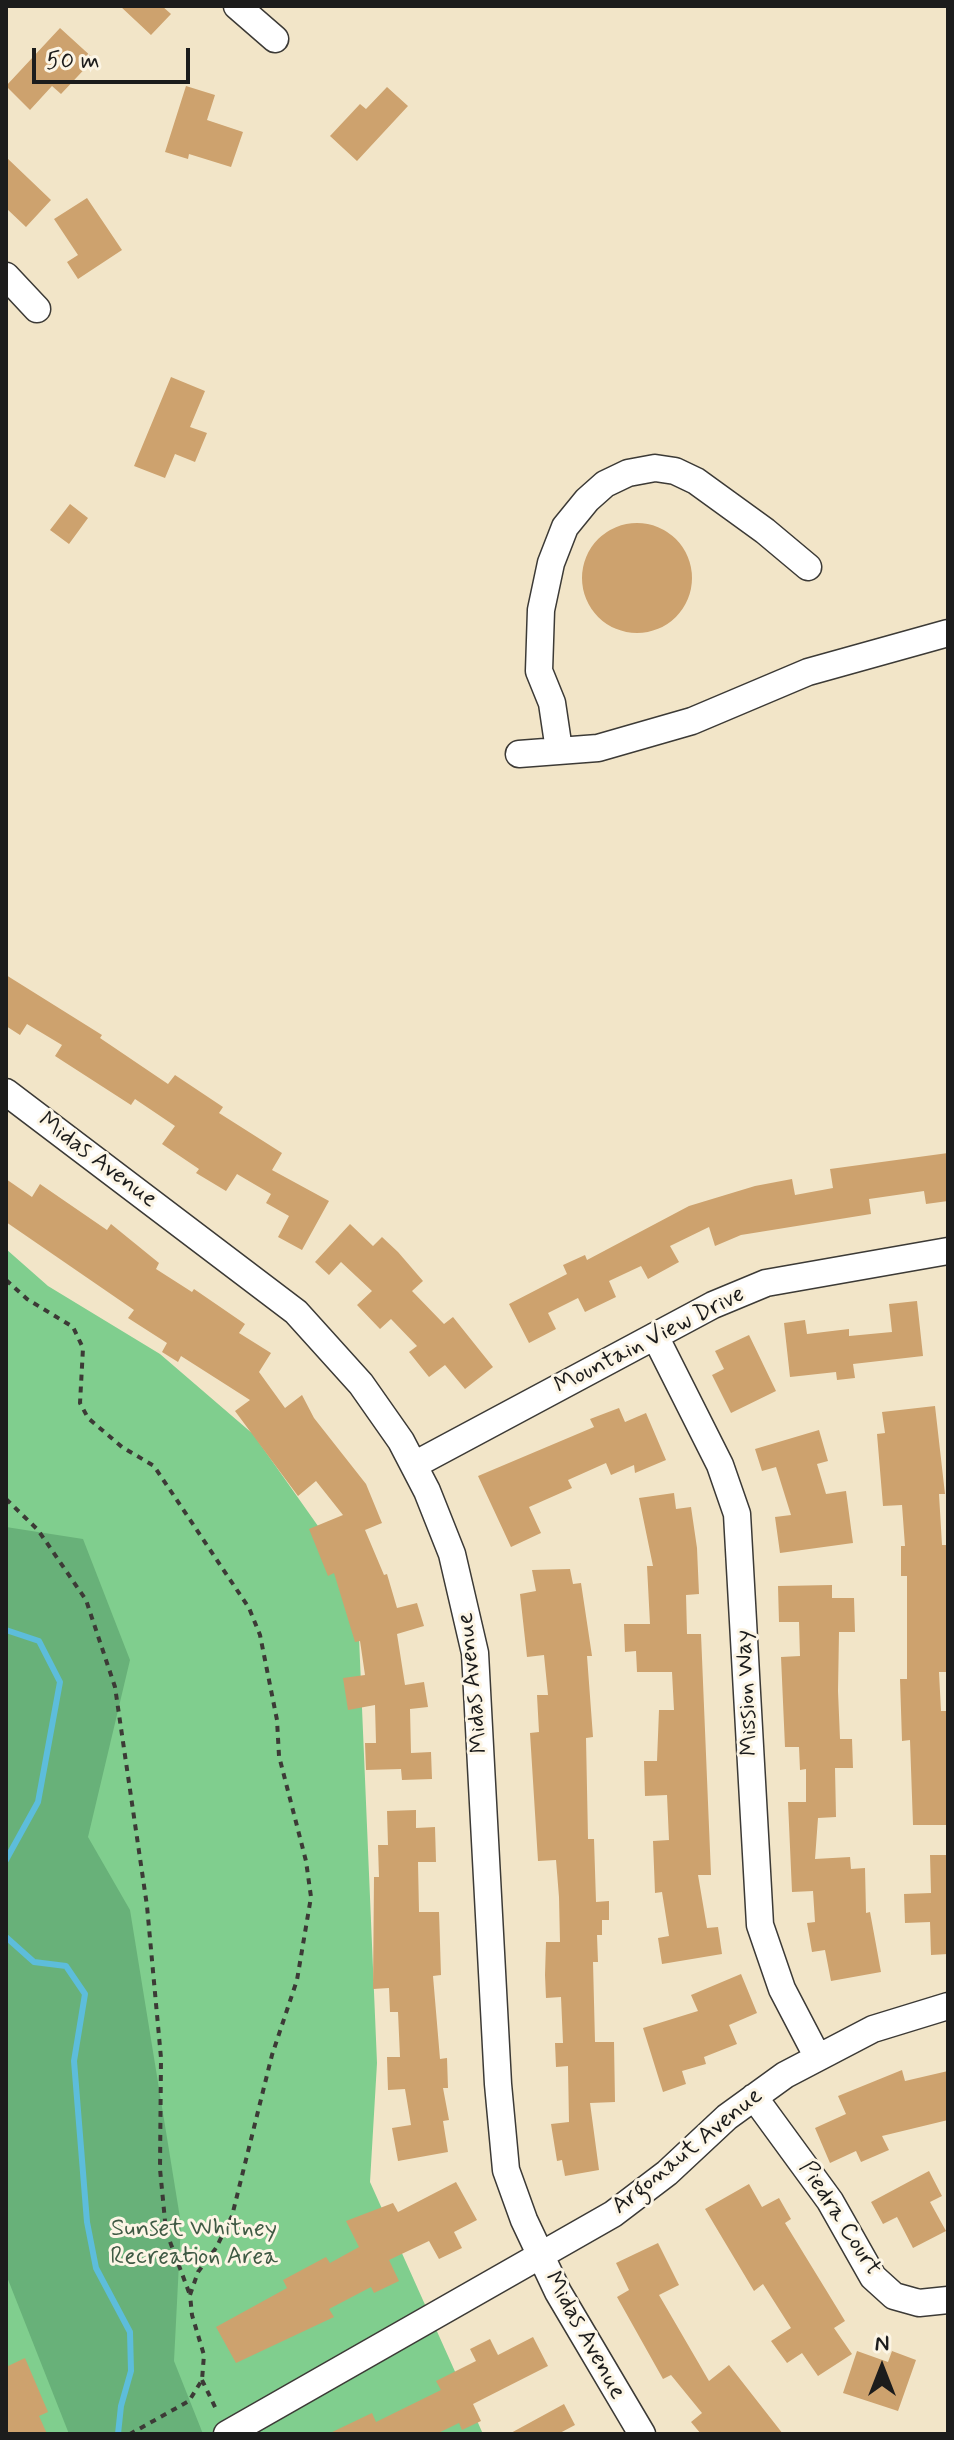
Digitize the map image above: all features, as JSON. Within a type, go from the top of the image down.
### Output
[{"type":"street","points":[[237,6],[275,39]]},
{"type":"street","points":[[6,276],[37,309]]},
{"type":"street","points":[[559,750],[552,703],[539,671],[541,610],[551,563],[565,527],[605,484],[628,473],[655,468],[675,471],[696,481],[808,567]]},
{"type":"street","points":[[519,754],[598,748],[692,721],[808,672],[948,633]]},
{"type":"street","name":"Midas Avenue","points":[[6,1092],[296,1312],[361,1384],[414,1465],[452,1554],[470,1621],[481,1719],[502,2145],[515,2200],[541,2256],[601,2369],[642,2434]]},
{"type":"street","name":"Mountain View Drive","points":[[414,1465],[713,1305],[766,1283],[948,1251]]},
{"type":"street","name":"Mission Way","points":[[655,1336],[720,1465],[737,1514],[760,1925],[782,1989],[817,2056]]},
{"type":"street","name":"Argonaut Avenue","points":[[222,2423],[541,2256],[644,2192],[754,2097],[817,2056],[873,2029],[948,2006]]},
{"type":"street","name":"Piedra Court","points":[[754,2097],[830,2201],[873,2277],[894,2296],[919,2303],[948,2300]]},
{"type":"path","points":[[6,1280],[27,1299],[73,1327],[83,1348],[80,1403],[88,1418],[122,1447],[154,1466],[249,1608],[260,1635],[277,1720],[279,1756],[306,1861],[311,1897],[297,1980],[272,2055],[232,2216],[216,2248],[198,2272],[190,2295]]},
{"type":"path","points":[[6,1499],[38,1530],[86,1600],[115,1687],[147,1906],[161,2058],[160,2169],[166,2231],[190,2295],[192,2315],[204,2355],[202,2380],[189,2401],[130,2434]]},
{"type":"path","points":[[202,2380],[222,2423]]},
{"type":"green space","name":"Sunset Whitney Recreation Area","points":[[6,1249],[48,1286],[160,1354],[253,1434],[318,1526],[359,1637],[377,2063],[370,2182],[483,2434],[6,2434]]},
{"type":"green space","points":[[6,1527],[83,1539],[130,1660],[88,1837],[130,1910],[181,2224],[174,2361],[203,2434],[69,2434],[7,2277]]},
{"type":"building","points":[[120,6],[162,6],[171,14],[151,35]]},
{"type":"building","points":[[60,28],[94,59],[61,94],[52,86],[30,110],[6,86]]},
{"type":"building","points":[[186,86],[215,95],[207,120],[243,132],[231,167],[189,154],[188,159],[165,152]]},
{"type":"building","points":[[387,87],[408,106],[357,161],[330,136],[360,104],[366,109]]},
{"type":"building","points":[[6,157],[51,200],[26,227],[6,208]]},
{"type":"building","points":[[87,198],[122,250],[78,279],[67,262],[78,255],[54,219]]},
{"type":"building","points":[[171,377],[205,391],[190,427],[207,433],[195,462],[175,454],[165,478],[134,466]]},
{"type":"building","points":[[70,504],[88,518],[69,544],[50,530]]},
{"type":"building","points":[[637,523],[658,527],[676,539],[688,557],[692,578],[688,599],[676,617],[658,629],[637,633],[616,629],[598,617],[586,599],[582,578],[586,557],[598,539],[616,527]]},
{"type":"building","points":[[6,975],[102,1035],[100,1038],[168,1084],[175,1075],[223,1107],[219,1113],[282,1153],[272,1170],[329,1201],[302,1250],[278,1237],[289,1216],[266,1203],[271,1194],[237,1174],[226,1191],[196,1173],[199,1169],[162,1144],[175,1126],[135,1099],[131,1105],[55,1056],[62,1045],[27,1024],[20,1035],[6,1026]]},
{"type":"building","points":[[948,1153],[948,1201],[926,1204],[924,1191],[869,1199],[871,1214],[741,1235],[715,1246],[709,1227],[670,1246],[679,1262],[648,1279],[641,1266],[609,1281],[616,1297],[585,1312],[578,1298],[548,1313],[556,1329],[529,1343],[509,1304],[567,1274],[563,1265],[585,1255],[587,1260],[689,1206],[755,1186],[792,1179],[795,1195],[833,1188],[830,1169]]},
{"type":"building","points":[[6,1179],[32,1197],[40,1184],[107,1230],[111,1224],[159,1263],[156,1269],[192,1292],[194,1289],[245,1324],[239,1333],[271,1353],[259,1372],[285,1408],[302,1395],[314,1418],[366,1484],[382,1523],[365,1530],[384,1575],[387,1574],[397,1608],[417,1603],[424,1626],[397,1634],[405,1685],[424,1682],[428,1707],[410,1709],[411,1753],[431,1752],[432,1779],[402,1780],[401,1769],[366,1770],[365,1743],[376,1743],[375,1705],[348,1710],[343,1678],[365,1675],[360,1641],[355,1642],[334,1573],[328,1576],[309,1529],[343,1515],[316,1481],[298,1496],[235,1411],[250,1400],[181,1356],[178,1362],[162,1352],[167,1343],[128,1318],[134,1310],[6,1222]]},
{"type":"building","points":[[350,1224],[373,1246],[382,1237],[398,1252],[423,1281],[412,1291],[444,1324],[453,1317],[493,1367],[465,1389],[445,1365],[429,1377],[409,1352],[417,1346],[391,1319],[380,1329],[357,1305],[372,1291],[341,1262],[329,1275],[315,1262]]},
{"type":"building","points":[[917,1301],[923,1356],[853,1364],[855,1378],[837,1380],[836,1372],[790,1377],[784,1323],[805,1320],[807,1334],[849,1329],[849,1336],[892,1332],[889,1304]]},
{"type":"building","points":[[749,1335],[776,1391],[731,1413],[712,1375],[724,1369],[715,1351]]},
{"type":"building","points":[[935,1406],[945,1494],[939,1494],[942,1545],[948,1545],[948,1672],[939,1672],[941,1711],[948,1711],[948,1825],[913,1825],[910,1740],[902,1741],[900,1679],[907,1679],[907,1576],[901,1576],[901,1546],[905,1546],[902,1505],[883,1506],[877,1434],[885,1433],[882,1412]]},
{"type":"building","points":[[619,1408],[625,1422],[646,1413],[666,1460],[635,1473],[634,1465],[611,1475],[606,1463],[568,1480],[572,1488],[529,1507],[541,1533],[511,1547],[478,1476],[594,1427],[590,1419]]},
{"type":"building","points":[[819,1430],[828,1461],[817,1464],[826,1494],[846,1491],[853,1543],[780,1553],[775,1517],[791,1515],[776,1467],[762,1471],[755,1449]]},
{"type":"building","points":[[674,1493],[676,1509],[691,1507],[697,1548],[699,1594],[686,1595],[687,1634],[701,1634],[711,1875],[698,1875],[707,1928],[718,1927],[722,1954],[662,1964],[658,1938],[669,1936],[662,1892],[655,1893],[653,1841],[669,1840],[667,1795],[645,1796],[644,1761],[657,1761],[659,1710],[674,1710],[672,1672],[637,1672],[636,1651],[625,1652],[624,1624],[650,1624],[647,1566],[653,1566],[639,1498]]},
{"type":"building","points":[[570,1569],[573,1584],[581,1583],[592,1656],[587,1656],[593,1737],[586,1738],[588,1839],[594,1839],[596,1902],[609,1901],[609,1920],[602,1920],[602,1935],[597,1935],[598,1962],[593,1962],[595,2042],[614,2042],[615,2102],[590,2103],[599,2170],[565,2176],[562,2160],[557,2161],[551,2124],[569,2122],[568,2066],[556,2067],[555,2043],[563,2043],[561,1997],[546,1998],[545,1975],[546,1942],[560,1942],[559,1897],[556,1860],[538,1861],[530,1733],[539,1732],[537,1695],[548,1695],[544,1655],[527,1657],[520,1594],[536,1591],[532,1570]]},
{"type":"building","points":[[832,1585],[832,1598],[854,1598],[855,1632],[839,1632],[838,1691],[840,1739],[852,1739],[853,1768],[835,1768],[836,1817],[818,1818],[815,1859],[850,1857],[851,1869],[865,1868],[866,1913],[870,1912],[881,1972],[831,1981],[825,1950],[812,1952],[807,1923],[815,1922],[813,1891],[792,1892],[788,1802],[806,1802],[806,1769],[800,1770],[799,1747],[785,1747],[781,1657],[800,1656],[799,1622],[779,1622],[778,1586]]},
{"type":"building","points":[[416,1810],[416,1828],[435,1827],[436,1862],[418,1862],[419,1912],[439,1912],[441,1975],[433,1976],[440,2059],[447,2058],[448,2088],[443,2088],[449,2120],[443,2121],[448,2152],[398,2161],[392,2128],[411,2125],[405,2089],[388,2090],[387,2057],[400,2057],[398,2012],[390,2012],[389,1988],[373,1989],[374,1877],[379,1877],[378,1845],[388,1845],[387,1811]]},
{"type":"building","points":[[930,1855],[948,1855],[948,1954],[931,1955],[930,1922],[905,1923],[904,1894],[931,1893]]},
{"type":"building","points":[[741,1974],[757,2013],[729,2025],[737,2044],[704,2057],[706,2064],[682,2071],[686,2084],[663,2092],[643,2028],[698,2011],[691,1995]]},
{"type":"building","points":[[902,2070],[905,2081],[948,2071],[948,2120],[882,2136],[889,2150],[861,2162],[856,2151],[830,2163],[815,2128],[846,2114],[838,2096]]},
{"type":"building","points":[[929,2171],[942,2196],[930,2202],[946,2231],[913,2248],[897,2217],[883,2224],[871,2202]]},
{"type":"building","points":[[456,2182],[477,2220],[454,2232],[462,2248],[439,2259],[429,2241],[389,2260],[399,2281],[374,2293],[371,2287],[329,2309],[334,2317],[236,2363],[216,2327],[287,2288],[283,2280],[326,2257],[330,2263],[359,2247],[346,2221],[393,2203],[398,2212]]},
{"type":"building","points":[[749,2184],[762,2207],[779,2198],[791,2219],[785,2223],[845,2321],[834,2328],[852,2354],[818,2376],[802,2353],[787,2363],[771,2341],[791,2328],[763,2284],[754,2291],[705,2209]]},
{"type":"building","points":[[658,2243],[679,2285],[659,2295],[709,2381],[729,2365],[783,2434],[701,2434],[691,2422],[702,2413],[671,2375],[663,2379],[617,2297],[629,2290],[616,2263]]},
{"type":"building","points":[[533,2337],[548,2366],[473,2404],[481,2421],[462,2430],[459,2423],[436,2434],[328,2434],[372,2413],[376,2422],[441,2390],[436,2381],[476,2361],[470,2349],[490,2339],[498,2355]]},
{"type":"building","points":[[857,2351],[888,2362],[892,2351],[916,2360],[898,2411],[843,2393]]},
{"type":"building","points":[[25,2358],[48,2412],[39,2416],[47,2434],[6,2434],[6,2367]]},
{"type":"building","points":[[564,2404],[575,2425],[558,2434],[509,2434]]},
{"type":"waterway","points":[[6,1630],[39,1641],[60,1682],[38,1802],[6,1860]]},
{"type":"waterway","points":[[6,1937],[34,1962],[66,1966],[85,1994],[74,2061],[87,2222],[96,2268],[130,2332],[131,2371],[121,2406],[118,2434]]}]
